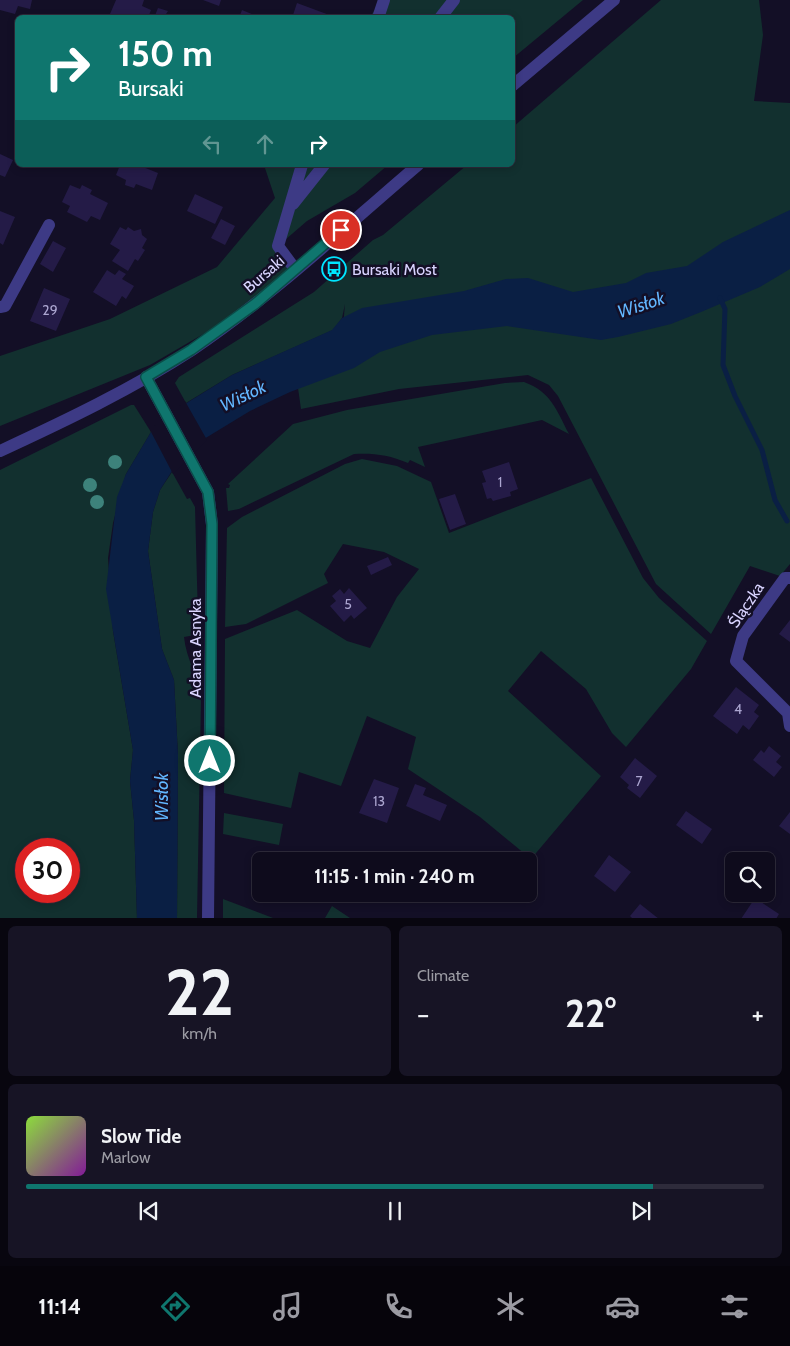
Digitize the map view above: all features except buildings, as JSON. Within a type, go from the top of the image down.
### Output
[{"type":"street","points":[[379,15],[384,0]]},
{"type":"street","points":[[442,15],[454,0]]},
{"type":"street","points":[[515,83],[614,0]]},
{"type":"street","points":[[295,269],[278,246],[301,167]]},
{"type":"street","points":[[288,210],[322,167]]},
{"type":"street","name":"Bursaki","points":[[0,451],[146,377],[191,350],[255,304],[416,167]]},
{"type":"street","points":[[0,307],[5,306],[49,225]]},
{"type":"street","name":"Adama Asnyka","points":[[146,377],[208,492],[212,543],[208,918]]},
{"type":"street","name":"Ślączka","points":[[790,578],[784,578],[743,636],[736,661],[788,713],[790,726]]},
{"type":"green space","points":[[382,0],[583,0],[515,56],[515,15],[371,15]]},
{"type":"green space","points":[[661,0],[759,0],[763,35],[754,101],[790,103],[790,564],[780,576],[750,566],[711,634],[656,584],[558,396],[549,385],[528,375],[399,389],[301,409],[297,381],[340,362],[345,304],[342,318],[333,330],[232,375],[186,403],[175,383],[179,377],[314,292],[373,240],[383,235],[465,167],[515,167],[515,125]]},
{"type":"green space","points":[[265,167],[386,167],[355,193],[307,221],[278,246],[295,269],[255,304],[150,365],[0,426],[0,356],[110,319],[217,267],[275,198]]},
{"type":"green space","points":[[524,382],[547,396],[569,434],[542,420],[418,447],[425,467],[410,460],[408,463],[381,455],[354,454],[239,509],[228,511],[226,488],[229,488],[230,485],[228,484],[293,424],[347,410],[505,383]]},
{"type":"green space","points":[[134,405],[151,432],[126,474],[113,523],[108,558],[113,631],[133,750],[130,781],[134,820],[137,918],[0,918],[0,470]]},
{"type":"green space","points":[[362,459],[397,466],[431,482],[449,533],[591,478],[643,578],[659,598],[707,641],[691,669],[626,747],[612,733],[586,689],[541,651],[508,691],[601,776],[537,852],[522,852],[480,817],[408,769],[416,737],[367,716],[341,786],[299,772],[291,808],[224,793],[225,639],[297,610],[347,641],[370,648],[397,597],[419,569],[384,552],[343,544],[324,574],[328,583],[246,624],[225,627],[227,528],[242,517],[345,464]]},
{"type":"green space","points":[[172,472],[187,499],[190,498],[195,507],[198,619],[195,635],[184,637],[201,699],[197,918],[177,918],[178,755],[174,680],[162,649],[148,551],[153,512],[160,490]]},
{"type":"green space","points":[[224,813],[283,824],[279,845],[223,834]]},
{"type":"green space","points":[[223,899],[273,918],[223,918]]},
{"type":"green space","points":[[332,906],[350,918],[325,918]]},
{"type":"water","name":"Wisłok","points":[[790,210],[790,269],[760,287],[701,312],[671,324],[601,340],[507,326],[432,335],[380,352],[354,368],[290,392],[250,411],[204,439],[172,471],[160,490],[153,512],[148,551],[162,649],[174,680],[178,755],[177,918],[137,918],[134,820],[130,781],[133,750],[106,589],[117,497],[126,474],[151,432],[185,404],[232,375],[332,330],[342,318],[362,308],[464,291],[506,279],[528,278],[573,292],[626,283],[646,273],[687,266],[723,242]]},
{"type":"pier","points":[[185,401],[207,440],[173,474],[150,430]]},
{"type":"waterway","points":[[720,298],[725,309],[723,365],[735,396],[762,450],[775,500],[787,521]]},
{"type":"place","name":"Bursaki Most","points":[[334,269]]},
{"type":"route","points":[[210,761],[212,524],[208,492],[146,377],[191,350],[255,304],[341,230]]}]
